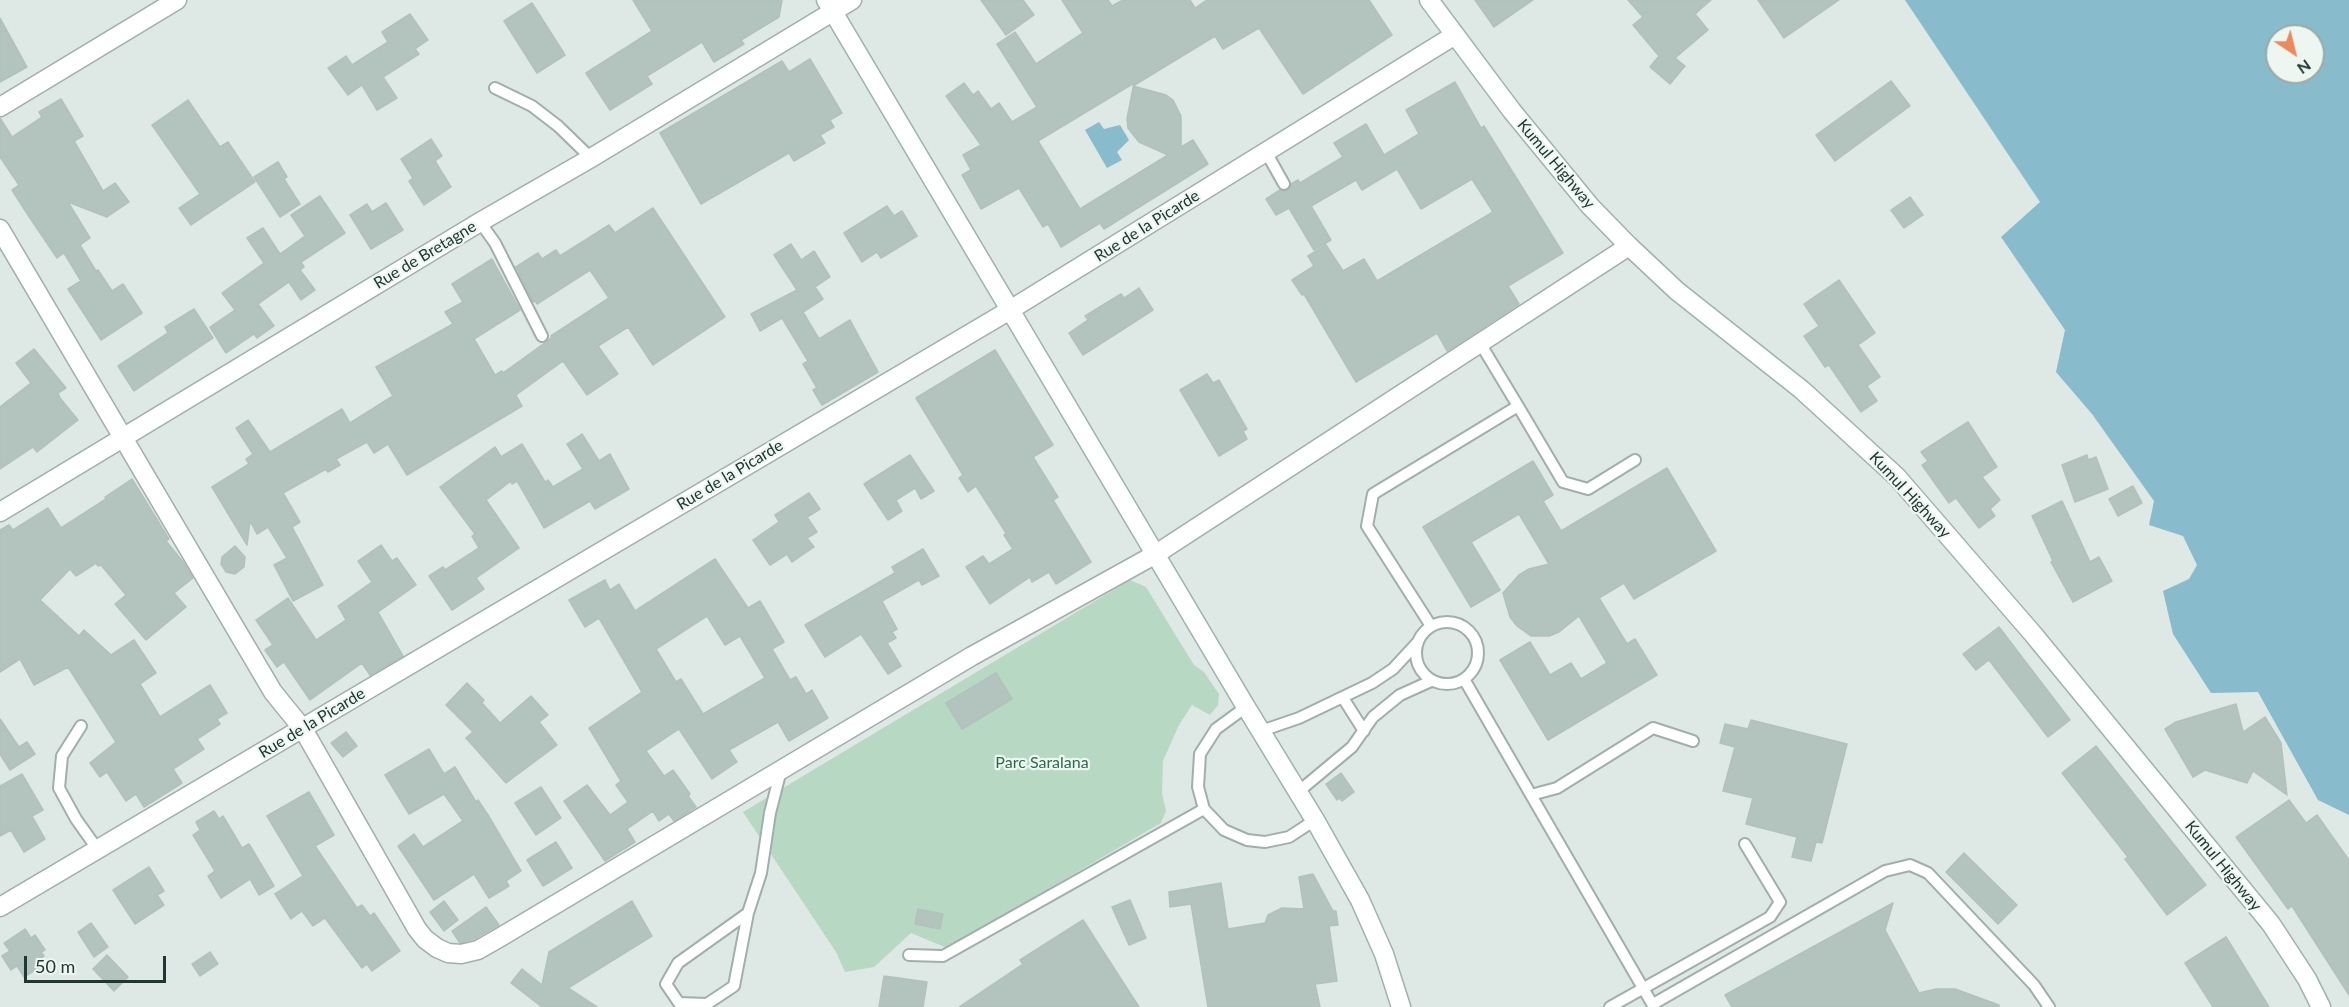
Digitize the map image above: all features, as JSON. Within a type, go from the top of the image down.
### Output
[{"type":"street","points":[[0,107],[177,0]]},
{"type":"street","name":"Rue de Bretagne","points":[[0,512],[480,222],[591,158],[830,6],[852,0]]},
{"type":"street","name":"Kumul Highway","points":[[1429,0],[1512,111],[1570,182],[1629,246],[1677,291],[1802,390],[1898,477],[2033,634],[2271,924],[2307,979],[2321,1007]]},
{"type":"street","points":[[830,6],[1315,820],[1359,900],[1384,954],[1401,1007]]},
{"type":"street","name":"Rue de la Picarde","points":[[0,907],[1010,310],[1455,35]]},
{"type":"street","points":[[0,230],[273,692],[303,729],[417,929],[437,948],[448,953],[460,954],[478,950],[499,938],[972,656],[1156,554],[1629,246]]},
{"type":"lane","points":[[495,88],[532,106],[558,126],[591,158]]},
{"type":"lane","points":[[1266,152],[1284,184]]},
{"type":"lane","points":[[480,222],[495,243],[542,336]]},
{"type":"lane","points":[[1480,343],[1563,482],[1588,489],[1635,460]]},
{"type":"lane","points":[[1431,626],[1367,526],[1373,494],[1518,406]]},
{"type":"lane","points":[[1261,731],[1299,718],[1372,683],[1393,669],[1422,633],[1431,626],[1452,622],[1470,632],[1476,641],[1478,654],[1474,668],[1464,679],[1449,685],[1431,681],[1422,673],[1415,658],[1417,642]]},
{"type":"lane","points":[[1464,679],[1653,1006],[1885,870],[1910,865],[1928,873],[2034,985],[2049,1007]]},
{"type":"lane","points":[[1298,792],[1352,747],[1374,717],[1400,695],[1431,681]]},
{"type":"lane","points":[[1343,698],[1364,730]]},
{"type":"lane","points":[[1246,707],[1216,729],[1200,754],[1198,787],[1204,809],[1224,830],[1247,840],[1265,842],[1289,837],[1315,820]]},
{"type":"lane","points":[[81,726],[62,756],[59,788],[76,819],[98,850]]},
{"type":"lane","points":[[1531,795],[1557,788],[1653,728],[1694,741]]},
{"type":"lane","points":[[748,913],[678,963],[666,984],[679,1003],[707,1004],[734,986],[748,913],[761,873],[770,813],[781,770]]},
{"type":"lane","points":[[909,955],[943,956],[1204,809]]},
{"type":"lane","points":[[1610,1007],[1770,917],[1780,902],[1745,844]]},
{"type":"green space","name":"Parc Saralana","points":[[1130,580],[1146,587],[1194,665],[1204,672],[1219,694],[1218,705],[1210,715],[1192,705],[1179,725],[1163,761],[1162,793],[1166,811],[1161,823],[947,948],[911,933],[874,967],[845,972],[836,952],[743,812]]},
{"type":"water","points":[[1905,0],[2349,0],[2349,815],[2318,800],[2258,692],[2211,693],[2173,634],[2163,591],[2189,579],[2197,565],[2183,536],[2149,525],[2154,501],[2092,414],[2056,372],[2065,330],[2001,237],[2040,202]]},
{"type":"water","points":[[1099,122],[1104,129],[1120,125],[1129,140],[1117,152],[1122,160],[1107,168],[1085,130]]},
{"type":"building","points":[[633,0],[782,0],[779,17],[741,40],[744,44],[714,62],[702,42],[647,76],[652,84],[610,110],[586,73],[652,31]]},
{"type":"building","points":[[981,0],[1023,0],[1034,15],[1006,35]]},
{"type":"building","points":[[1062,0],[1108,0],[1112,6],[1123,0],[1190,0],[1195,8],[1207,0],[1369,0],[1392,35],[1303,94],[1259,28],[1223,49],[1215,36],[1133,86],[1166,95],[1173,100],[1181,116],[1181,147],[1193,140],[1208,164],[1104,229],[1100,223],[1061,247],[1048,224],[1043,227],[1019,188],[981,209],[962,175],[971,170],[963,155],[981,145],[946,96],[964,83],[973,95],[978,91],[991,109],[999,103],[1012,122],[1037,107],[997,44],[1015,32],[1036,64],[1083,33]],"holes":[[[1134,83],[1127,119],[1128,128],[1139,142],[1168,155],[1080,209],[1038,141]]]},
{"type":"building","points":[[1475,0],[1533,0],[1494,27]]},
{"type":"building","points":[[1628,0],[1711,0],[1695,14],[1708,30],[1675,58],[1685,66],[1670,84],[1650,67],[1659,56],[1633,25],[1643,17]]},
{"type":"building","points":[[1758,0],[1839,0],[1784,38]]},
{"type":"building","points":[[532,3],[565,55],[537,73],[504,21]]},
{"type":"building","points":[[410,14],[428,40],[415,49],[419,54],[383,77],[397,98],[377,110],[362,85],[348,95],[328,68],[346,56],[352,65],[388,42],[382,32]]},
{"type":"building","points":[[0,18],[27,67],[0,82]]},
{"type":"building","points":[[810,59],[842,113],[830,120],[834,127],[820,135],[825,143],[794,161],[789,153],[701,204],[660,133],[782,61],[789,72]]},
{"type":"building","points":[[1891,81],[1910,106],[1835,161],[1816,135]]},
{"type":"building","points":[[1455,82],[1481,128],[1484,126],[1563,253],[1508,286],[1519,304],[1447,351],[1437,333],[1356,382],[1304,294],[1302,295],[1292,280],[1314,266],[1308,256],[1326,245],[1343,271],[1364,259],[1377,281],[1493,212],[1472,179],[1421,209],[1397,169],[1362,190],[1356,180],[1311,206],[1331,240],[1314,250],[1289,208],[1276,215],[1266,199],[1280,190],[1287,191],[1291,184],[1298,180],[1300,183],[1343,157],[1334,143],[1366,124],[1384,155],[1419,134],[1406,110]]},
{"type":"building","points":[[61,99],[83,136],[74,141],[103,191],[115,183],[129,202],[107,217],[68,202],[90,238],[80,245],[96,271],[98,270],[112,291],[123,284],[142,313],[101,340],[68,289],[81,281],[64,253],[57,258],[26,212],[12,190],[19,185],[0,157],[0,118],[12,137],[42,117],[39,112]]},
{"type":"building","points":[[188,100],[220,147],[228,142],[255,182],[191,225],[179,208],[200,194],[152,125]]},
{"type":"building","points":[[431,139],[442,156],[435,161],[451,187],[424,205],[409,181],[413,178],[401,159]]},
{"type":"building","points":[[278,162],[287,177],[284,179],[300,204],[280,217],[254,177]]},
{"type":"building","points":[[320,196],[345,233],[301,262],[304,267],[300,270],[315,290],[301,300],[289,282],[258,304],[274,326],[257,338],[254,334],[226,353],[210,327],[235,310],[222,293],[264,263],[247,238],[263,228],[280,254],[305,236],[291,215]]},
{"type":"building","points":[[1910,197],[1923,215],[1904,228],[1891,210]]},
{"type":"building","points":[[386,203],[403,230],[371,249],[350,215],[367,204],[372,212]]},
{"type":"building","points":[[887,206],[894,216],[902,211],[917,236],[881,258],[877,252],[862,262],[844,233]]},
{"type":"building","points":[[653,208],[725,317],[653,365],[628,327],[598,346],[618,374],[587,395],[563,361],[516,395],[522,406],[407,475],[388,444],[374,453],[367,442],[336,459],[340,465],[328,472],[326,469],[283,493],[300,522],[292,527],[323,585],[293,601],[274,565],[287,558],[268,527],[257,534],[250,521],[247,545],[212,487],[249,464],[246,459],[253,454],[236,428],[248,420],[270,452],[342,409],[350,423],[393,396],[376,367],[453,324],[445,312],[463,302],[452,284],[492,259],[520,310],[474,339],[495,375],[502,371],[503,373],[551,336],[609,298],[590,270],[537,304],[533,302],[516,267],[538,253],[542,259],[556,250],[560,256],[609,225],[615,233]]},
{"type":"building","points":[[791,244],[801,260],[814,251],[830,277],[815,287],[823,299],[803,312],[819,339],[850,320],[878,372],[822,405],[813,390],[817,388],[803,364],[808,361],[782,318],[760,331],[751,314],[797,290],[774,255]]},
{"type":"building","points":[[1839,280],[1875,333],[1858,345],[1880,377],[1867,386],[1877,401],[1861,412],[1829,365],[1825,367],[1804,336],[1819,326],[1804,304]]},
{"type":"building","points":[[1139,288],[1153,310],[1083,355],[1069,333],[1088,320],[1085,316],[1121,294],[1124,298]]},
{"type":"building","points":[[194,309],[213,338],[134,391],[118,366],[168,333],[165,327]]},
{"type":"building","points":[[34,349],[66,388],[58,393],[78,420],[37,452],[33,447],[0,469],[0,407],[31,383],[16,363]]},
{"type":"building","points":[[995,350],[1053,445],[1033,457],[1058,497],[1053,500],[1091,562],[1056,584],[1049,572],[1032,582],[1030,577],[990,604],[966,567],[983,556],[989,564],[1013,549],[1004,535],[1006,533],[976,486],[968,492],[959,478],[963,475],[916,398]]},
{"type":"building","points":[[1207,374],[1213,383],[1219,380],[1247,429],[1243,431],[1247,439],[1219,456],[1180,390]]},
{"type":"building","points":[[1968,422],[1997,467],[1982,477],[2000,500],[1990,509],[1995,516],[1979,528],[1956,498],[1949,503],[1922,465],[1928,461],[1921,452]]},
{"type":"building","points":[[582,434],[599,461],[610,454],[629,489],[595,509],[590,501],[544,528],[517,481],[512,484],[511,481],[486,500],[519,548],[476,578],[484,589],[452,610],[429,576],[443,567],[445,570],[479,548],[472,536],[475,534],[440,487],[495,447],[501,457],[522,444],[545,482],[548,480],[553,487],[583,469],[567,444]]},
{"type":"building","points":[[910,455],[934,491],[921,499],[915,488],[896,500],[902,511],[888,520],[864,484]]},
{"type":"building","points":[[2087,455],[2088,460],[2096,457],[2108,489],[2075,502],[2062,465]]},
{"type":"building","points":[[1533,461],[1553,495],[1543,501],[1561,531],[1667,468],[1716,551],[1634,599],[1624,583],[1599,598],[1627,644],[1635,639],[1657,675],[1548,740],[1500,660],[1530,642],[1550,675],[1571,663],[1581,679],[1607,663],[1579,616],[1559,632],[1549,636],[1531,636],[1517,626],[1510,617],[1503,593],[1519,575],[1529,569],[1549,564],[1519,514],[1471,542],[1500,590],[1471,607],[1423,527]]},
{"type":"building","points":[[132,479],[169,539],[166,541],[193,578],[174,593],[186,607],[146,640],[115,604],[126,595],[101,565],[98,566],[96,563],[76,576],[70,569],[40,600],[79,636],[84,630],[111,655],[134,640],[156,673],[140,684],[160,717],[210,685],[227,713],[217,719],[220,724],[197,739],[204,749],[173,769],[182,783],[144,807],[136,794],[126,801],[107,772],[100,777],[90,763],[116,742],[68,667],[34,685],[20,659],[0,672],[0,530],[9,525],[13,530],[48,508],[61,528]]},
{"type":"building","points":[[2133,486],[2142,503],[2118,516],[2109,499]]},
{"type":"building","points":[[809,493],[820,509],[807,517],[817,532],[807,538],[814,547],[792,562],[787,554],[770,565],[753,540],[779,522],[775,515]]},
{"type":"building","points":[[2062,501],[2090,562],[2099,557],[2112,581],[2073,602],[2051,562],[2053,561],[2032,516]]},
{"type":"building","points":[[381,545],[392,561],[397,558],[416,585],[378,612],[403,656],[370,675],[362,663],[310,700],[284,662],[277,667],[265,650],[273,645],[256,620],[288,598],[316,640],[346,620],[338,606],[372,582],[358,561]]},
{"type":"building","points":[[235,546],[245,557],[244,567],[235,574],[226,572],[221,564],[222,557]]},
{"type":"building","points":[[923,549],[939,576],[922,585],[919,580],[882,601],[897,629],[892,632],[896,638],[887,643],[901,666],[888,674],[861,634],[825,657],[805,625],[895,573],[892,567]]},
{"type":"building","points":[[715,559],[748,608],[760,601],[784,642],[772,649],[790,680],[796,677],[806,694],[812,690],[828,718],[789,741],[778,722],[729,750],[737,762],[712,779],[679,729],[646,751],[664,776],[673,770],[696,807],[674,821],[669,814],[659,821],[653,811],[627,829],[635,842],[605,861],[564,801],[587,785],[610,815],[628,802],[616,785],[621,781],[589,728],[642,692],[599,618],[585,627],[569,600],[605,580],[610,590],[619,584],[635,611]],"holes":[[[707,616],[725,645],[740,636],[765,678],[703,714],[681,679],[676,682],[656,649]]]},
{"type":"building","points":[[1999,627],[2070,720],[2048,737],[1989,660],[1976,670],[1963,654]]},
{"type":"building","points":[[996,673],[1012,699],[962,729],[946,703]]},
{"type":"building","points":[[467,683],[484,700],[482,703],[500,723],[531,696],[548,715],[539,722],[557,745],[506,783],[466,738],[473,732],[446,705]]},
{"type":"building","points":[[2236,704],[2243,732],[2265,717],[2281,743],[2287,795],[2253,771],[2247,783],[2205,770],[2193,777],[2165,729],[2176,722]]},
{"type":"building","points":[[0,719],[19,747],[27,742],[35,754],[10,770],[0,754]]},
{"type":"building","points":[[1751,720],[1847,744],[1822,843],[1816,842],[1811,861],[1792,857],[1797,837],[1746,824],[1753,798],[1723,791],[1735,747],[1720,743],[1725,724],[1748,729]]},
{"type":"building","points":[[346,732],[357,746],[343,757],[331,743]]},
{"type":"building","points":[[2096,746],[2206,885],[2167,915],[2125,859],[2128,857],[2062,773]]},
{"type":"building","points":[[429,749],[444,774],[455,767],[476,802],[478,800],[488,815],[521,871],[506,881],[509,886],[489,898],[474,874],[434,900],[398,846],[414,834],[423,847],[463,821],[444,794],[409,814],[385,775]]},
{"type":"building","points":[[1341,773],[1354,792],[1342,801],[1340,798],[1337,800],[1326,784]]},
{"type":"building","points":[[22,774],[43,810],[32,816],[45,839],[24,852],[11,830],[0,836],[0,786]]},
{"type":"building","points":[[541,787],[561,818],[536,835],[515,803]]},
{"type":"building","points":[[309,792],[334,835],[315,846],[357,908],[362,905],[370,916],[374,913],[400,951],[372,971],[367,964],[362,968],[325,918],[313,926],[302,911],[291,919],[275,894],[303,876],[267,816]]},
{"type":"building","points":[[2289,800],[2306,823],[2317,815],[2349,860],[2349,995],[2292,906],[2288,909],[2236,837]]},
{"type":"building","points":[[214,811],[219,819],[223,816],[242,848],[249,844],[274,886],[259,895],[250,879],[221,898],[208,876],[215,871],[193,835],[200,830],[196,822]]},
{"type":"building","points":[[556,842],[572,868],[543,886],[527,860]]},
{"type":"building","points":[[1964,853],[2017,905],[1998,924],[1946,872]]},
{"type":"building","points":[[149,867],[164,891],[157,895],[164,905],[135,924],[113,890]]},
{"type":"building","points":[[1313,874],[1333,911],[1336,911],[1338,925],[1329,926],[1337,981],[1315,984],[1320,1007],[1208,1007],[1191,904],[1170,907],[1169,892],[1221,883],[1228,929],[1265,923],[1268,915],[1282,908],[1304,909],[1299,877]]},
{"type":"building","points":[[1130,900],[1146,938],[1129,945],[1112,907]]},
{"type":"building","points":[[444,901],[458,920],[444,931],[430,912]]},
{"type":"building","points":[[632,901],[652,936],[568,988],[597,1007],[542,1007],[511,983],[522,969],[542,985],[549,952]]},
{"type":"building","points":[[1893,903],[1885,930],[1919,993],[1936,989],[1955,989],[1999,1005],[1999,1007],[1732,1007],[1725,995]]},
{"type":"building","points":[[486,907],[499,925],[474,939],[460,943],[452,931]]},
{"type":"building","points":[[918,909],[943,914],[940,929],[915,924]]},
{"type":"building","points":[[1083,920],[1139,1007],[959,1007],[1023,964],[1020,960]]},
{"type":"building","points":[[91,923],[108,947],[94,957],[78,932]]},
{"type":"building","points":[[25,929],[31,938],[35,935],[45,950],[41,952],[44,956],[39,959],[43,965],[24,977],[17,966],[11,970],[2,956],[10,951],[4,943]]},
{"type":"building","points":[[2226,937],[2269,1007],[2213,1007],[2185,963]]},
{"type":"building","points":[[210,952],[218,964],[200,976],[192,964]]},
{"type":"building","points":[[107,955],[128,977],[114,991],[93,969]]},
{"type":"building","points":[[884,976],[927,982],[923,1007],[879,1007]]}]
